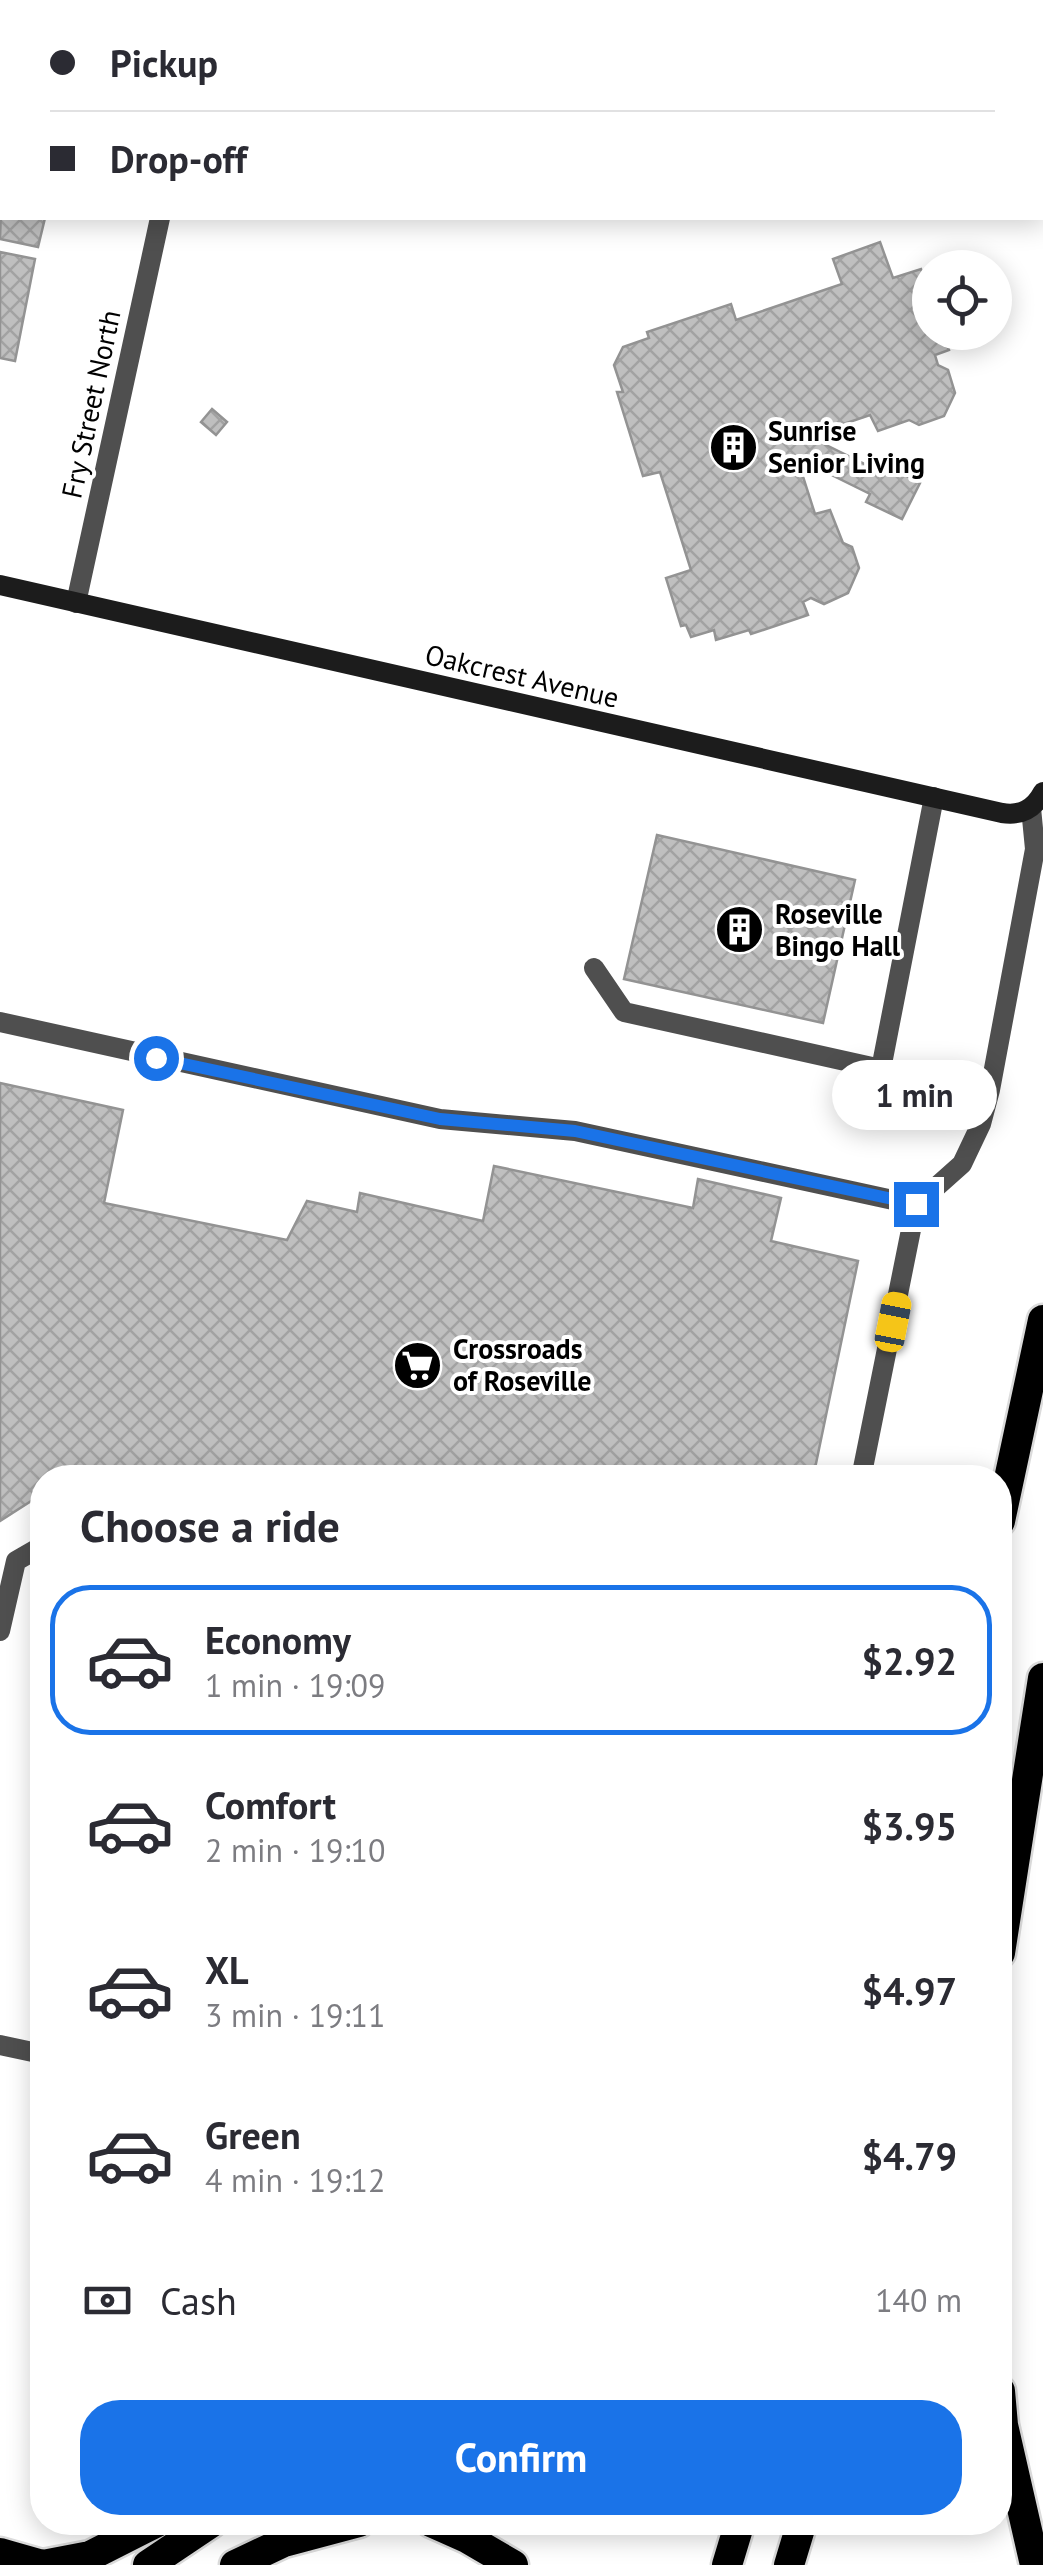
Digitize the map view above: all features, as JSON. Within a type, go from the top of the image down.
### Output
[{"type":"highway","points":[[1012,1465],[1043,1320]]},
{"type":"highway","points":[[1012,1784],[1043,1664]]},
{"type":"highway","points":[[1012,1876],[1043,1678]]},
{"type":"highway","points":[[1012,2464],[1035,2565]]},
{"type":"highway","points":[[0,2553],[43,2565],[90,2556],[131,2535]]},
{"type":"highway","points":[[148,2565],[193,2535]]},
{"type":"highway","points":[[238,2564],[284,2542],[310,2535]]},
{"type":"highway","points":[[459,2535],[513,2565]]},
{"type":"highway","points":[[727,2565],[736,2535]]},
{"type":"highway","points":[[789,2565],[798,2535]]},
{"type":"street","name":"Fry Street North","points":[[76,603],[160,220]]},
{"type":"street","name":"Oakcrest Avenue","points":[[0,586],[1016,815],[1037,800]]},
{"type":"street","points":[[594,968],[624,1012],[881,1069],[934,798]]},
{"type":"street","points":[[864,1465],[916,1204],[962,1164],[981,1124],[990,1090],[1035,848],[1037,800]]},
{"type":"street","points":[[0,1022],[440,1119],[575,1131],[916,1204]]},
{"type":"street","points":[[0,1631],[16,1561],[30,1553]]},
{"type":"street","points":[[0,2045],[30,2051]]},
{"type":"building","points":[[1,220],[45,220],[38,247],[0,239]]},
{"type":"building","name":"Sunrise Senior Living","points":[[880,242],[893,278],[912,272],[912,350],[949,350],[935,355],[938,365],[948,370],[955,393],[944,416],[919,425],[909,420],[878,431],[870,415],[808,436],[881,472],[885,465],[920,483],[902,519],[866,502],[870,494],[797,458],[815,514],[830,510],[843,543],[852,547],[859,568],[848,593],[824,604],[811,598],[803,602],[808,615],[751,634],[749,630],[716,640],[714,630],[691,637],[686,625],[681,626],[666,578],[691,570],[660,472],[643,476],[617,392],[623,392],[614,365],[623,347],[649,338],[647,332],[731,304],[736,320],[842,284],[833,259]]},
{"type":"building","points":[[0,252],[35,259],[15,361],[0,358]]},
{"type":"building","points":[[212,409],[227,422],[216,435],[201,422]]},
{"type":"building","name":"Roseville Bingo Hall","points":[[657,835],[855,880],[823,1023],[624,979]]},
{"type":"building","name":"Crossroads of Roseville","points":[[0,1083],[123,1110],[104,1203],[287,1240],[307,1201],[357,1212],[360,1193],[483,1221],[494,1166],[693,1208],[698,1179],[781,1198],[771,1241],[858,1261],[816,1465],[30,1465],[30,1502],[0,1521]]},
{"type":"place","name":"Sunrise Senior Living","points":[[733,447]]},
{"type":"place","name":"Roseville Bingo Hall","points":[[740,930]]},
{"type":"place","name":"Crossroads of Roseville","points":[[418,1365]]},
{"type":"route","points":[[156,1058],[440,1119],[575,1131],[916,1204]]}]
